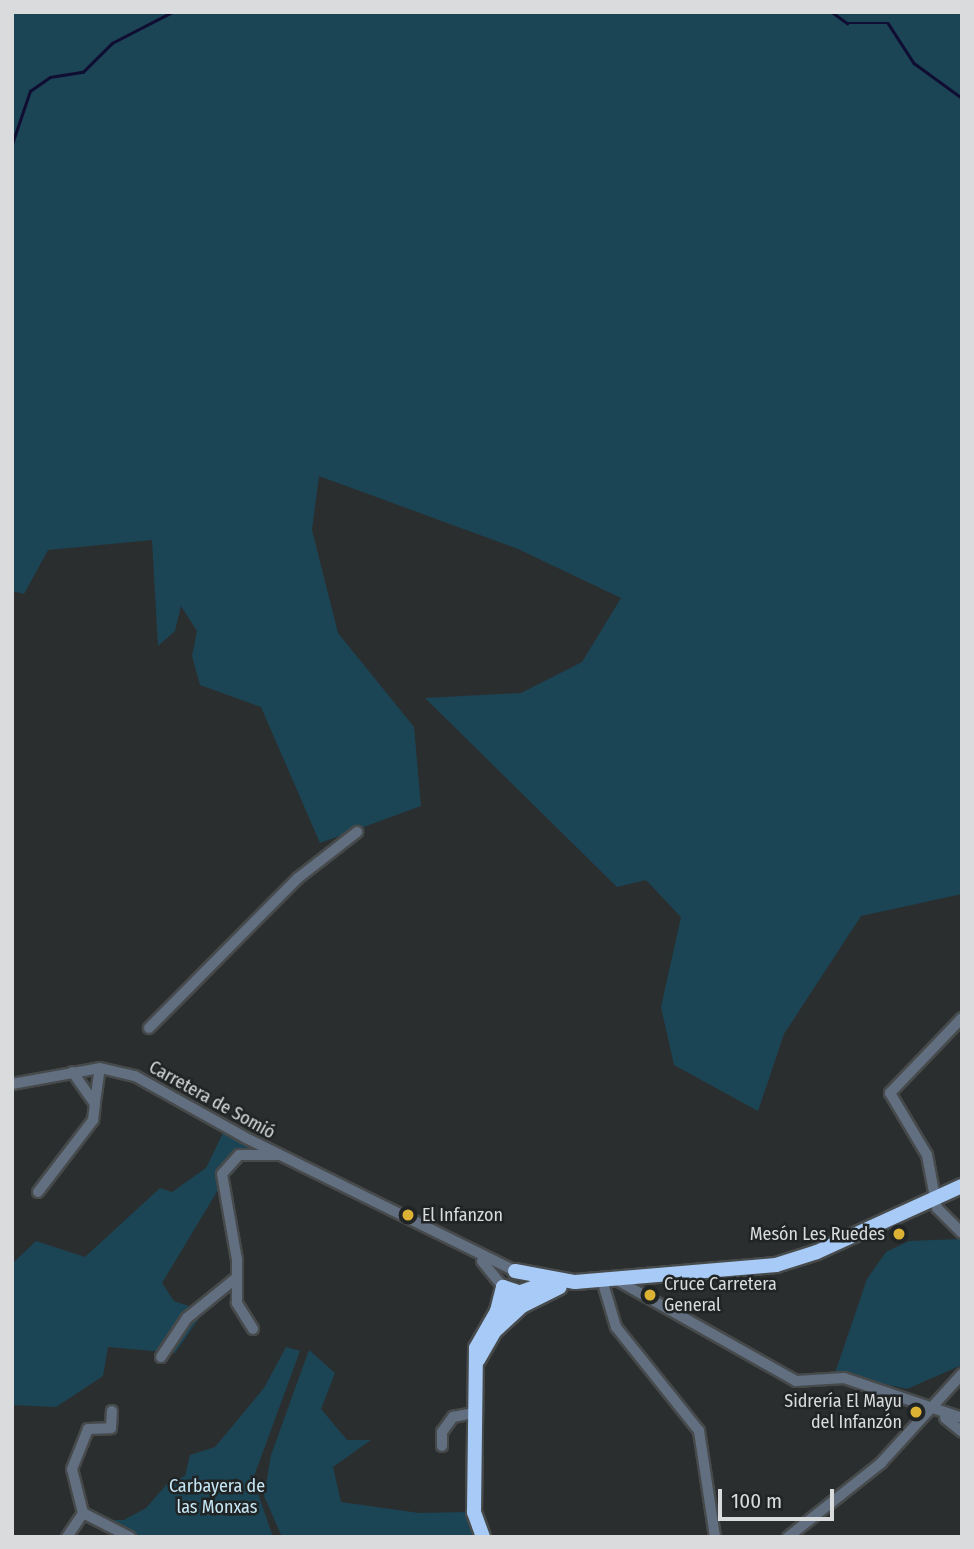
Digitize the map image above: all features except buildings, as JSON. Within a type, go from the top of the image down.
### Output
[{"type":"highway","points":[[475,1365],[518,1293],[515,1271],[554,1281],[575,1282],[795,1260],[962,1186]]},
{"type":"highway","points":[[483,1537],[474,1512],[473,1413],[479,1338],[497,1311],[518,1293],[554,1281]]},
{"type":"highway","points":[[495,1331],[540,1296],[575,1282]]},
{"type":"highway","points":[[497,1311],[503,1287],[518,1293],[540,1296]]},
{"type":"street","points":[[149,1028],[298,878],[357,832]]},
{"type":"street","points":[[962,1018],[890,1093],[927,1155],[934,1198],[962,1233]]},
{"type":"street","points":[[38,1192],[90,1127],[100,1068]]},
{"type":"street","name":"Carretera de Somió","points":[[12,1084],[100,1068],[135,1076],[278,1155],[477,1256],[515,1271]]},
{"type":"street","points":[[73,1072],[95,1104]]},
{"type":"street","points":[[253,1329],[241,1314],[222,1174],[239,1155],[278,1155]]},
{"type":"street","points":[[477,1256],[503,1287]]},
{"type":"street","points":[[161,1357],[187,1318],[235,1279]]},
{"type":"street","points":[[609,1279],[796,1381],[844,1378],[962,1418]]},
{"type":"street","points":[[609,1279],[616,1327],[698,1431],[715,1537]]},
{"type":"street","points":[[788,1537],[881,1464],[962,1374]]},
{"type":"street","points":[[934,1408],[962,1432]]},
{"type":"street","points":[[67,1537],[83,1513],[72,1469],[88,1429],[111,1428],[111,1411]]},
{"type":"street","points":[[442,1446],[442,1432],[453,1417],[473,1413]]},
{"type":"street","points":[[83,1513],[130,1537]]},
{"type":"green space","points":[[12,12],[962,12],[962,894],[861,916],[784,1034],[758,1111],[674,1065],[661,1007],[681,917],[646,880],[617,887],[425,698],[521,693],[582,662],[621,598],[518,549],[319,476],[312,530],[338,633],[414,727],[421,806],[320,843],[261,707],[200,685],[192,656],[197,631],[181,606],[175,631],[158,646],[152,540],[48,550],[24,594],[12,591]]},
{"type":"green space","points":[[223,1133],[264,1155],[233,1165],[162,1283],[174,1301],[204,1311],[175,1353],[108,1347],[103,1376],[56,1407],[12,1405],[12,1264],[36,1241],[85,1257],[160,1188],[172,1192],[206,1168]]},
{"type":"green space","points":[[960,1239],[962,1365],[907,1389],[835,1373],[867,1279],[886,1252],[909,1241]]},
{"type":"green space","name":"Carbayera de las Monxas","points":[[286,1347],[300,1351],[253,1479],[273,1537],[137,1537],[107,1520],[124,1520],[146,1508],[167,1484],[185,1476],[190,1455],[215,1447],[264,1388]]},
{"type":"green space","points":[[309,1350],[335,1373],[321,1409],[347,1440],[371,1440],[333,1467],[341,1502],[419,1513],[468,1512],[475,1537],[282,1537],[264,1496],[271,1455]]},
{"type":"waterway","points":[[12,144],[30,91],[50,77],[83,72],[112,43],[172,12]]},
{"type":"waterway","points":[[832,12],[847,23],[888,23],[914,63],[962,98]]},
{"type":"place","name":"El Infanzon","points":[[408,1215]]},
{"type":"place","name":"Mesón Les Ruedes","points":[[899,1234]]},
{"type":"place","name":"Cruce Carretera General","points":[[650,1295]]},
{"type":"place","name":"Sidrería El Mayu del Infanzón","points":[[916,1412]]}]
